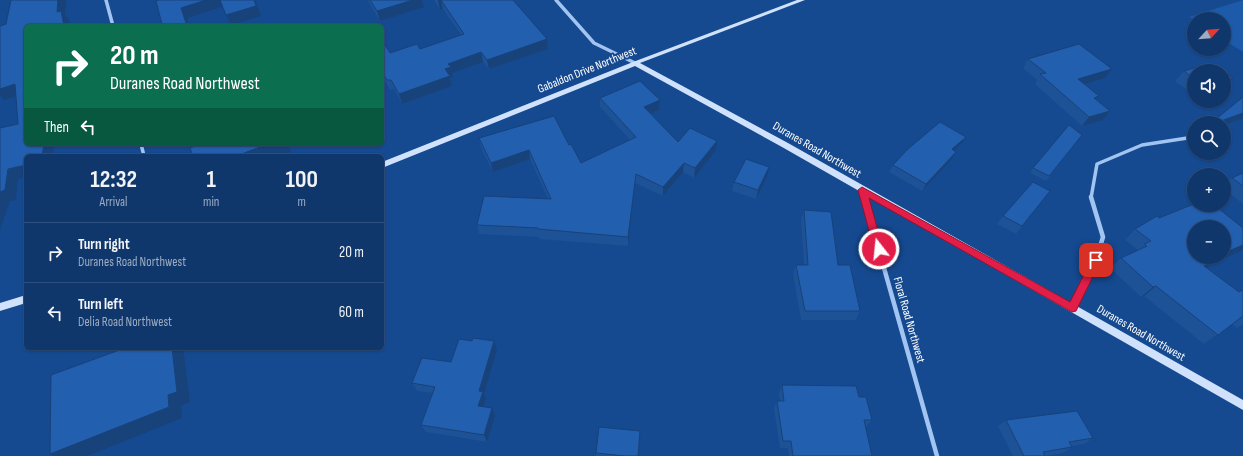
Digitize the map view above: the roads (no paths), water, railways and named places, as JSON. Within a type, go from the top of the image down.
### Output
[{"type":"street","points":[[106,0],[112,24]]},
{"type":"street","name":"Duranes Road Northwest","points":[[556,0],[594,43],[635,63],[785,145],[1243,405]]},
{"type":"street","name":"Gabaldon Drive Northwest","points":[[384,164],[635,63],[802,0]]},
{"type":"street","points":[[1072,308],[1096,260],[1103,237],[1091,198],[1097,164],[1142,145],[1187,138]]},
{"type":"street","name":"Floral Road Northwest","points":[[862,190],[937,456]]},
{"type":"street","points":[[0,307],[24,300]]}]
